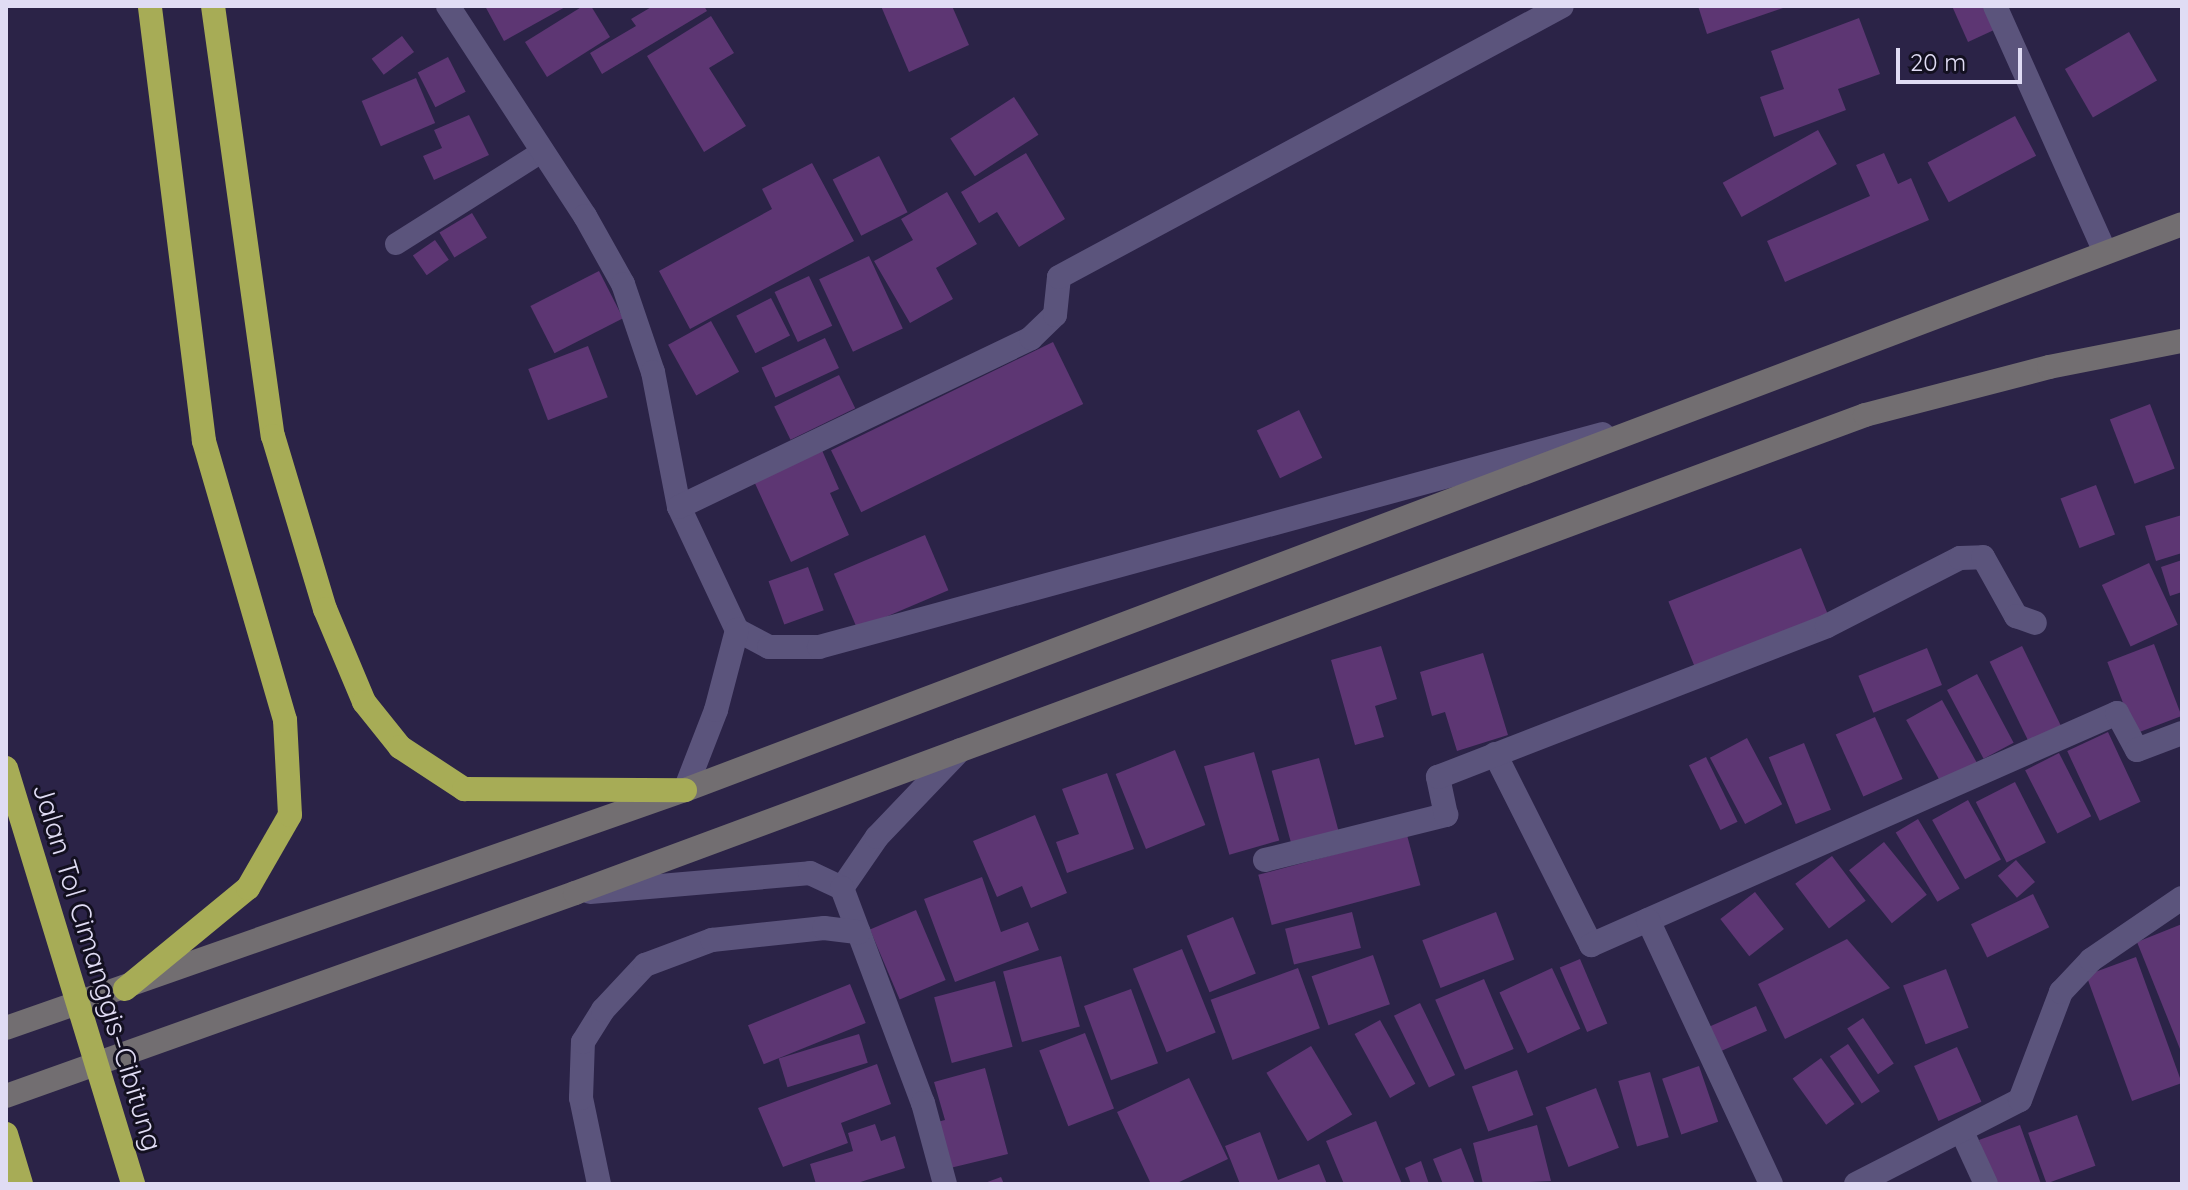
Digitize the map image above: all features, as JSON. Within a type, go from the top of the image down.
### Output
[{"type":"highway","points":[[125,989],[248,888],[290,815],[285,720],[204,441],[150,6]]},
{"type":"highway","points":[[213,6],[273,436],[325,609],[364,702],[400,747],[464,789],[685,790]]},
{"type":"highway","name":"Jalan Tol Cimanggis–Cibitung","points":[[10,779],[133,1184]]},
{"type":"highway","points":[[6,1134],[21,1184]]},
{"type":"main road","points":[[6,1028],[125,989],[685,790],[2182,224]]},
{"type":"main road","points":[[6,1096],[575,893],[1865,415],[2049,367],[2182,341]]},
{"type":"street","points":[[448,6],[607,252],[642,332],[679,507],[737,630],[769,647],[819,647],[1698,408]]},
{"type":"street","points":[[679,507],[1031,338],[1055,315],[1059,277],[1562,6]]},
{"type":"street","points":[[1995,6],[2105,252]]},
{"type":"street","points":[[1265,860],[1446,815],[1438,777],[1827,626],[1960,558],[1983,557],[2016,616],[2035,623]]},
{"type":"street","points":[[685,790],[716,710],[737,630]]},
{"type":"street","points":[[1495,754],[1591,945],[2117,713],[2137,750],[2182,733]]},
{"type":"street","points":[[842,888],[877,837],[960,750]]},
{"type":"street","points":[[575,893],[810,873],[842,888],[923,1103],[945,1184]]},
{"type":"street","points":[[1856,1184],[2020,1100],[2061,992],[2091,960],[2182,898]]},
{"type":"street","points":[[1648,920],[1771,1184]]},
{"type":"street","points":[[599,1184],[581,1098],[583,1042],[603,1010],[645,965],[712,940],[824,928],[859,932]]},
{"type":"street","points":[[1962,1132],[1986,1184]]},
{"type":"lane","points":[[396,244],[543,151]]},
{"type":"building","points":[[485,6],[567,6],[504,41]]},
{"type":"building","points":[[583,6],[591,6],[610,37],[547,77],[525,42]]},
{"type":"building","points":[[653,6],[704,6],[707,11],[602,74],[590,53],[636,26],[631,19]]},
{"type":"building","points":[[881,6],[952,6],[969,45],[909,72]]},
{"type":"building","points":[[1698,6],[1789,6],[1707,34]]},
{"type":"building","points":[[1952,6],[1983,6],[1994,30],[1968,42]]},
{"type":"building","points":[[711,16],[734,53],[709,68],[746,126],[704,152],[647,56]]},
{"type":"building","points":[[1859,18],[1880,74],[1838,89],[1846,110],[1774,137],[1760,97],[1784,89],[1771,51]]},
{"type":"building","points":[[2129,32],[2157,80],[2093,117],[2065,69]]},
{"type":"building","points":[[402,36],[414,52],[384,75],[372,59]]},
{"type":"building","points":[[448,57],[466,92],[435,107],[418,72]]},
{"type":"building","points":[[416,78],[435,123],[381,146],[362,101]]},
{"type":"building","points":[[1014,97],[1039,135],[975,176],[950,138]]},
{"type":"building","points":[[469,115],[489,155],[434,180],[423,156],[442,148],[434,130]]},
{"type":"building","points":[[2015,116],[2036,156],[1949,202],[1928,162]]},
{"type":"building","points":[[1818,130],[1837,164],[1742,217],[1723,183]]},
{"type":"building","points":[[1026,153],[1065,219],[1019,247],[997,212],[979,223],[961,192]]},
{"type":"building","points":[[1884,153],[1898,184],[1911,178],[1929,220],[1785,282],[1767,241],[1870,196],[1856,165]]},
{"type":"building","points":[[879,156],[908,212],[861,236],[833,180]]},
{"type":"building","points":[[812,163],[854,241],[690,329],[659,271],[772,209],[762,189]]},
{"type":"building","points":[[947,192],[977,244],[936,268],[953,299],[910,323],[874,261],[913,240],[901,219]]},
{"type":"building","points":[[472,213],[487,238],[454,257],[439,233]]},
{"type":"building","points":[[435,240],[449,260],[427,275],[413,255]]},
{"type":"building","points":[[869,256],[903,329],[853,352],[819,279]]},
{"type":"building","points":[[599,271],[623,318],[554,353],[530,306]]},
{"type":"building","points":[[809,276],[832,326],[798,342],[775,292]]},
{"type":"building","points":[[771,298],[790,335],[755,353],[736,316]]},
{"type":"building","points":[[711,321],[739,372],[696,395],[668,345]]},
{"type":"building","points":[[825,338],[839,368],[776,397],[762,368]]},
{"type":"building","points":[[1053,342],[1083,404],[861,512],[831,450]]},
{"type":"building","points":[[588,346],[608,397],[548,420],[528,369]]},
{"type":"building","points":[[839,375],[855,408],[791,440],[774,407]]},
{"type":"building","points":[[2150,404],[2175,468],[2135,484],[2110,419]]},
{"type":"building","points":[[1299,410],[1322,458],[1280,478],[1257,431]]},
{"type":"building","points":[[821,448],[839,489],[830,493],[849,535],[791,562],[753,479]]},
{"type":"building","points":[[2096,485],[2115,534],[2080,548],[2061,499]]},
{"type":"building","points":[[2182,515],[2182,553],[2156,561],[2145,526]]},
{"type":"building","points":[[925,535],[948,590],[857,629],[834,574]]},
{"type":"building","points":[[1801,548],[1828,614],[1695,667],[1668,602]]},
{"type":"building","points":[[2182,560],[2182,592],[2170,596],[2161,567]]},
{"type":"building","points":[[2149,563],[2178,625],[2131,647],[2102,585]]},
{"type":"building","points":[[808,567],[824,610],[784,625],[769,581]]},
{"type":"building","points":[[2154,644],[2182,716],[2135,734],[2107,662]]},
{"type":"building","points":[[1381,646],[1397,699],[1375,706],[1384,737],[1355,745],[1331,660]]},
{"type":"building","points":[[2022,646],[2062,728],[2030,744],[1990,662]]},
{"type":"building","points":[[1927,648],[1942,685],[1873,713],[1858,676]]},
{"type":"building","points":[[1483,653],[1508,735],[1457,751],[1445,712],[1432,716],[1420,672]]},
{"type":"building","points":[[1977,674],[2014,743],[1984,759],[1947,690]]},
{"type":"building","points":[[1942,700],[1977,764],[1942,784],[1906,720]]},
{"type":"building","points":[[1875,717],[1903,779],[1863,797],[1836,734]]},
{"type":"building","points":[[2108,732],[2141,802],[2100,821],[2067,751]]},
{"type":"building","points":[[1747,738],[1782,804],[1745,824],[1710,758]]},
{"type":"building","points":[[1804,743],[1831,810],[1796,824],[1769,757]]},
{"type":"building","points":[[1175,750],[1205,825],[1146,849],[1116,774]]},
{"type":"building","points":[[1254,752],[1279,840],[1229,855],[1204,766]]},
{"type":"building","points":[[2059,753],[2091,816],[2057,834],[2025,770]]},
{"type":"building","points":[[1706,757],[1738,822],[1720,830],[1689,765]]},
{"type":"building","points":[[1319,758],[1339,831],[1291,844],[1272,771]]},
{"type":"building","points":[[1107,773],[1134,849],[1067,873],[1056,842],[1079,834],[1062,789]]},
{"type":"building","points":[[2015,782],[2046,843],[2007,863],[1976,802]]},
{"type":"building","points":[[1968,800],[2001,859],[1965,879],[1932,820]]},
{"type":"building","points":[[1035,815],[1067,893],[1031,908],[1022,886],[997,897],[973,841]]},
{"type":"building","points":[[1918,819],[1960,888],[1937,902],[1896,832]]},
{"type":"building","points":[[1407,835],[1420,885],[1272,925],[1258,875]]},
{"type":"building","points":[[1884,842],[1927,895],[1892,923],[1849,870]]},
{"type":"building","points":[[1832,856],[1866,901],[1829,928],[1795,884]]},
{"type":"building","points":[[2016,860],[2035,882],[2017,898],[1998,876]]},
{"type":"building","points":[[982,877],[1001,932],[1028,922],[1039,950],[955,982],[924,899]]},
{"type":"building","points":[[1755,892],[1784,929],[1749,956],[1720,919]]},
{"type":"building","points":[[2033,894],[2049,927],[1987,958],[1971,924]]},
{"type":"building","points":[[916,910],[946,980],[900,999],[870,930]]},
{"type":"building","points":[[1352,912],[1361,948],[1294,965],[1285,929]]},
{"type":"building","points":[[1496,912],[1514,960],[1441,988],[1422,940]]},
{"type":"building","points":[[1233,917],[1256,974],[1209,992],[1187,936]]},
{"type":"building","points":[[2182,924],[2182,1054],[2137,942]]},
{"type":"building","points":[[1847,939],[1890,988],[1785,1039],[1758,984]]},
{"type":"building","points":[[1182,949],[1216,1032],[1167,1052],[1133,969]]},
{"type":"building","points":[[1373,955],[1390,1004],[1328,1025],[1312,976]]},
{"type":"building","points":[[1061,956],[1080,1027],[1022,1042],[1003,972]]},
{"type":"building","points":[[2136,957],[2182,1083],[2132,1101],[2086,975]]},
{"type":"building","points":[[1580,959],[1607,1023],[1587,1032],[1560,968]]},
{"type":"building","points":[[1298,968],[1320,1028],[1232,1060],[1211,1000]]},
{"type":"building","points":[[1552,968],[1580,1029],[1528,1053],[1499,993]]},
{"type":"building","points":[[1946,969],[1969,1028],[1926,1044],[1903,985]]},
{"type":"building","points":[[1484,979],[1514,1049],[1465,1070],[1435,1000]]},
{"type":"building","points":[[995,981],[1013,1047],[952,1063],[934,997]]},
{"type":"building","points":[[850,984],[866,1023],[764,1064],[748,1025]]},
{"type":"building","points":[[1131,989],[1158,1063],[1111,1080],[1084,1006]]},
{"type":"building","points":[[1420,1003],[1455,1075],[1429,1088],[1394,1016]]},
{"type":"building","points":[[1756,1006],[1767,1031],[1717,1053],[1706,1028]]},
{"type":"building","points":[[1863,1018],[1894,1064],[1878,1074],[1847,1029]]},
{"type":"building","points":[[1380,1020],[1415,1084],[1390,1098],[1355,1034]]},
{"type":"building","points":[[1085,1033],[1114,1109],[1068,1126],[1039,1051]]},
{"type":"building","points":[[859,1034],[868,1063],[787,1087],[779,1059]]},
{"type":"building","points":[[1848,1044],[1880,1091],[1862,1104],[1830,1056]]},
{"type":"building","points":[[1311,1046],[1352,1115],[1308,1141],[1266,1073]]},
{"type":"building","points":[[1957,1047],[1981,1102],[1938,1121],[1914,1066]]},
{"type":"building","points":[[1821,1058],[1855,1104],[1826,1125],[1793,1079]]},
{"type":"building","points":[[877,1064],[891,1104],[841,1123],[848,1143],[783,1167],[758,1108]]},
{"type":"building","points":[[1699,1066],[1718,1122],[1681,1134],[1662,1079]]},
{"type":"building","points":[[985,1068],[1008,1154],[946,1169],[933,1123],[945,1120],[934,1082]]},
{"type":"building","points":[[1517,1070],[1533,1115],[1488,1132],[1472,1086]]},
{"type":"building","points":[[1650,1072],[1669,1137],[1637,1146],[1618,1081]]},
{"type":"building","points":[[1189,1078],[1228,1159],[1175,1184],[1151,1184],[1117,1112]]},
{"type":"building","points":[[1596,1088],[1619,1148],[1569,1167],[1546,1107]]},
{"type":"building","points":[[2077,1115],[2095,1166],[2047,1184],[2028,1133]]},
{"type":"building","points":[[1376,1121],[1402,1184],[1344,1184],[1326,1141]]},
{"type":"building","points":[[875,1124],[881,1141],[895,1136],[905,1168],[854,1184],[816,1184],[810,1164],[853,1151],[848,1133]]},
{"type":"building","points":[[1537,1125],[1551,1181],[1483,1184],[1473,1143]]},
{"type":"building","points":[[2020,1125],[2041,1184],[1995,1184],[1979,1140]]},
{"type":"building","points":[[1260,1132],[1278,1180],[1319,1164],[1327,1184],[1240,1184],[1225,1146]]},
{"type":"building","points":[[1461,1148],[1475,1184],[1443,1184],[1433,1159]]},
{"type":"building","points":[[1421,1161],[1429,1184],[1411,1184],[1405,1168]]},
{"type":"building","points":[[1001,1177],[1004,1184],[982,1184]]}]
